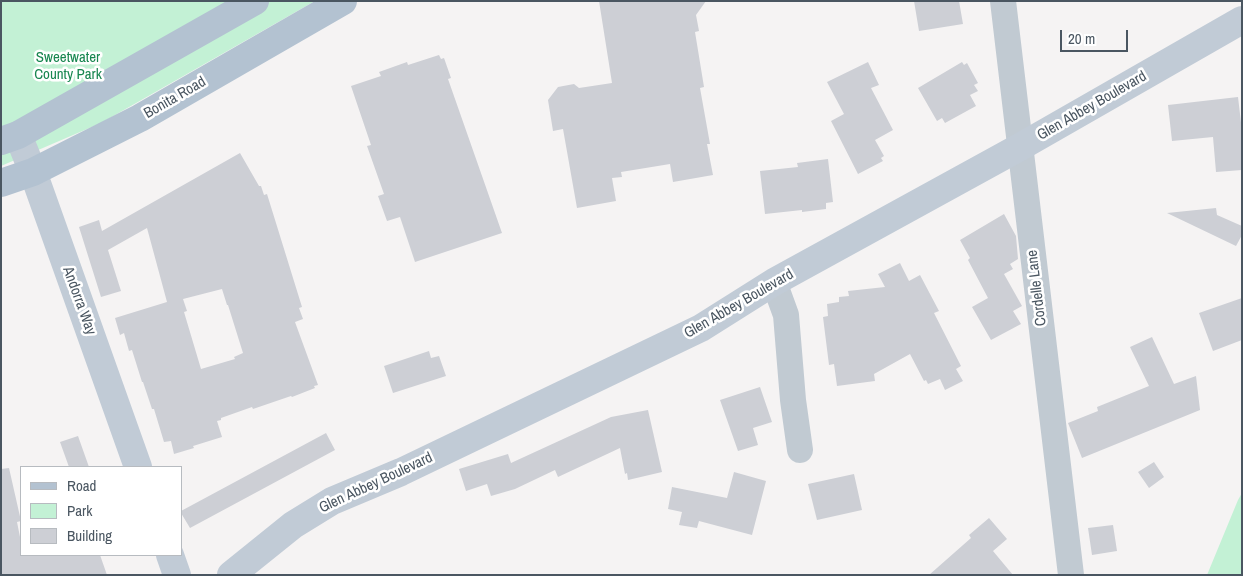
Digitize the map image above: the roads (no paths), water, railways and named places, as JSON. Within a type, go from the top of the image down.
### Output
[{"type":"main road","points":[[10,138],[255,1]]},
{"type":"main road","name":"Bonita Road","points":[[1,183],[33,172],[140,118],[343,1]]},
{"type":"street","name":"Cordelle Lane","points":[[1003,1],[1071,575]]},
{"type":"street","name":"Glen Abbey Boulevard","points":[[231,575],[293,525],[332,501],[401,472],[701,328],[774,282],[1020,147],[1242,20]]},
{"type":"street","name":"Andorra Way","points":[[10,138],[33,172],[138,466]]},
{"type":"street","points":[[774,282],[786,315],[792,400],[800,450]]},
{"type":"street","points":[[170,556],[177,575]]},
{"type":"park label","name":"Sweetwater County Park","points":[[68,66]]}]
